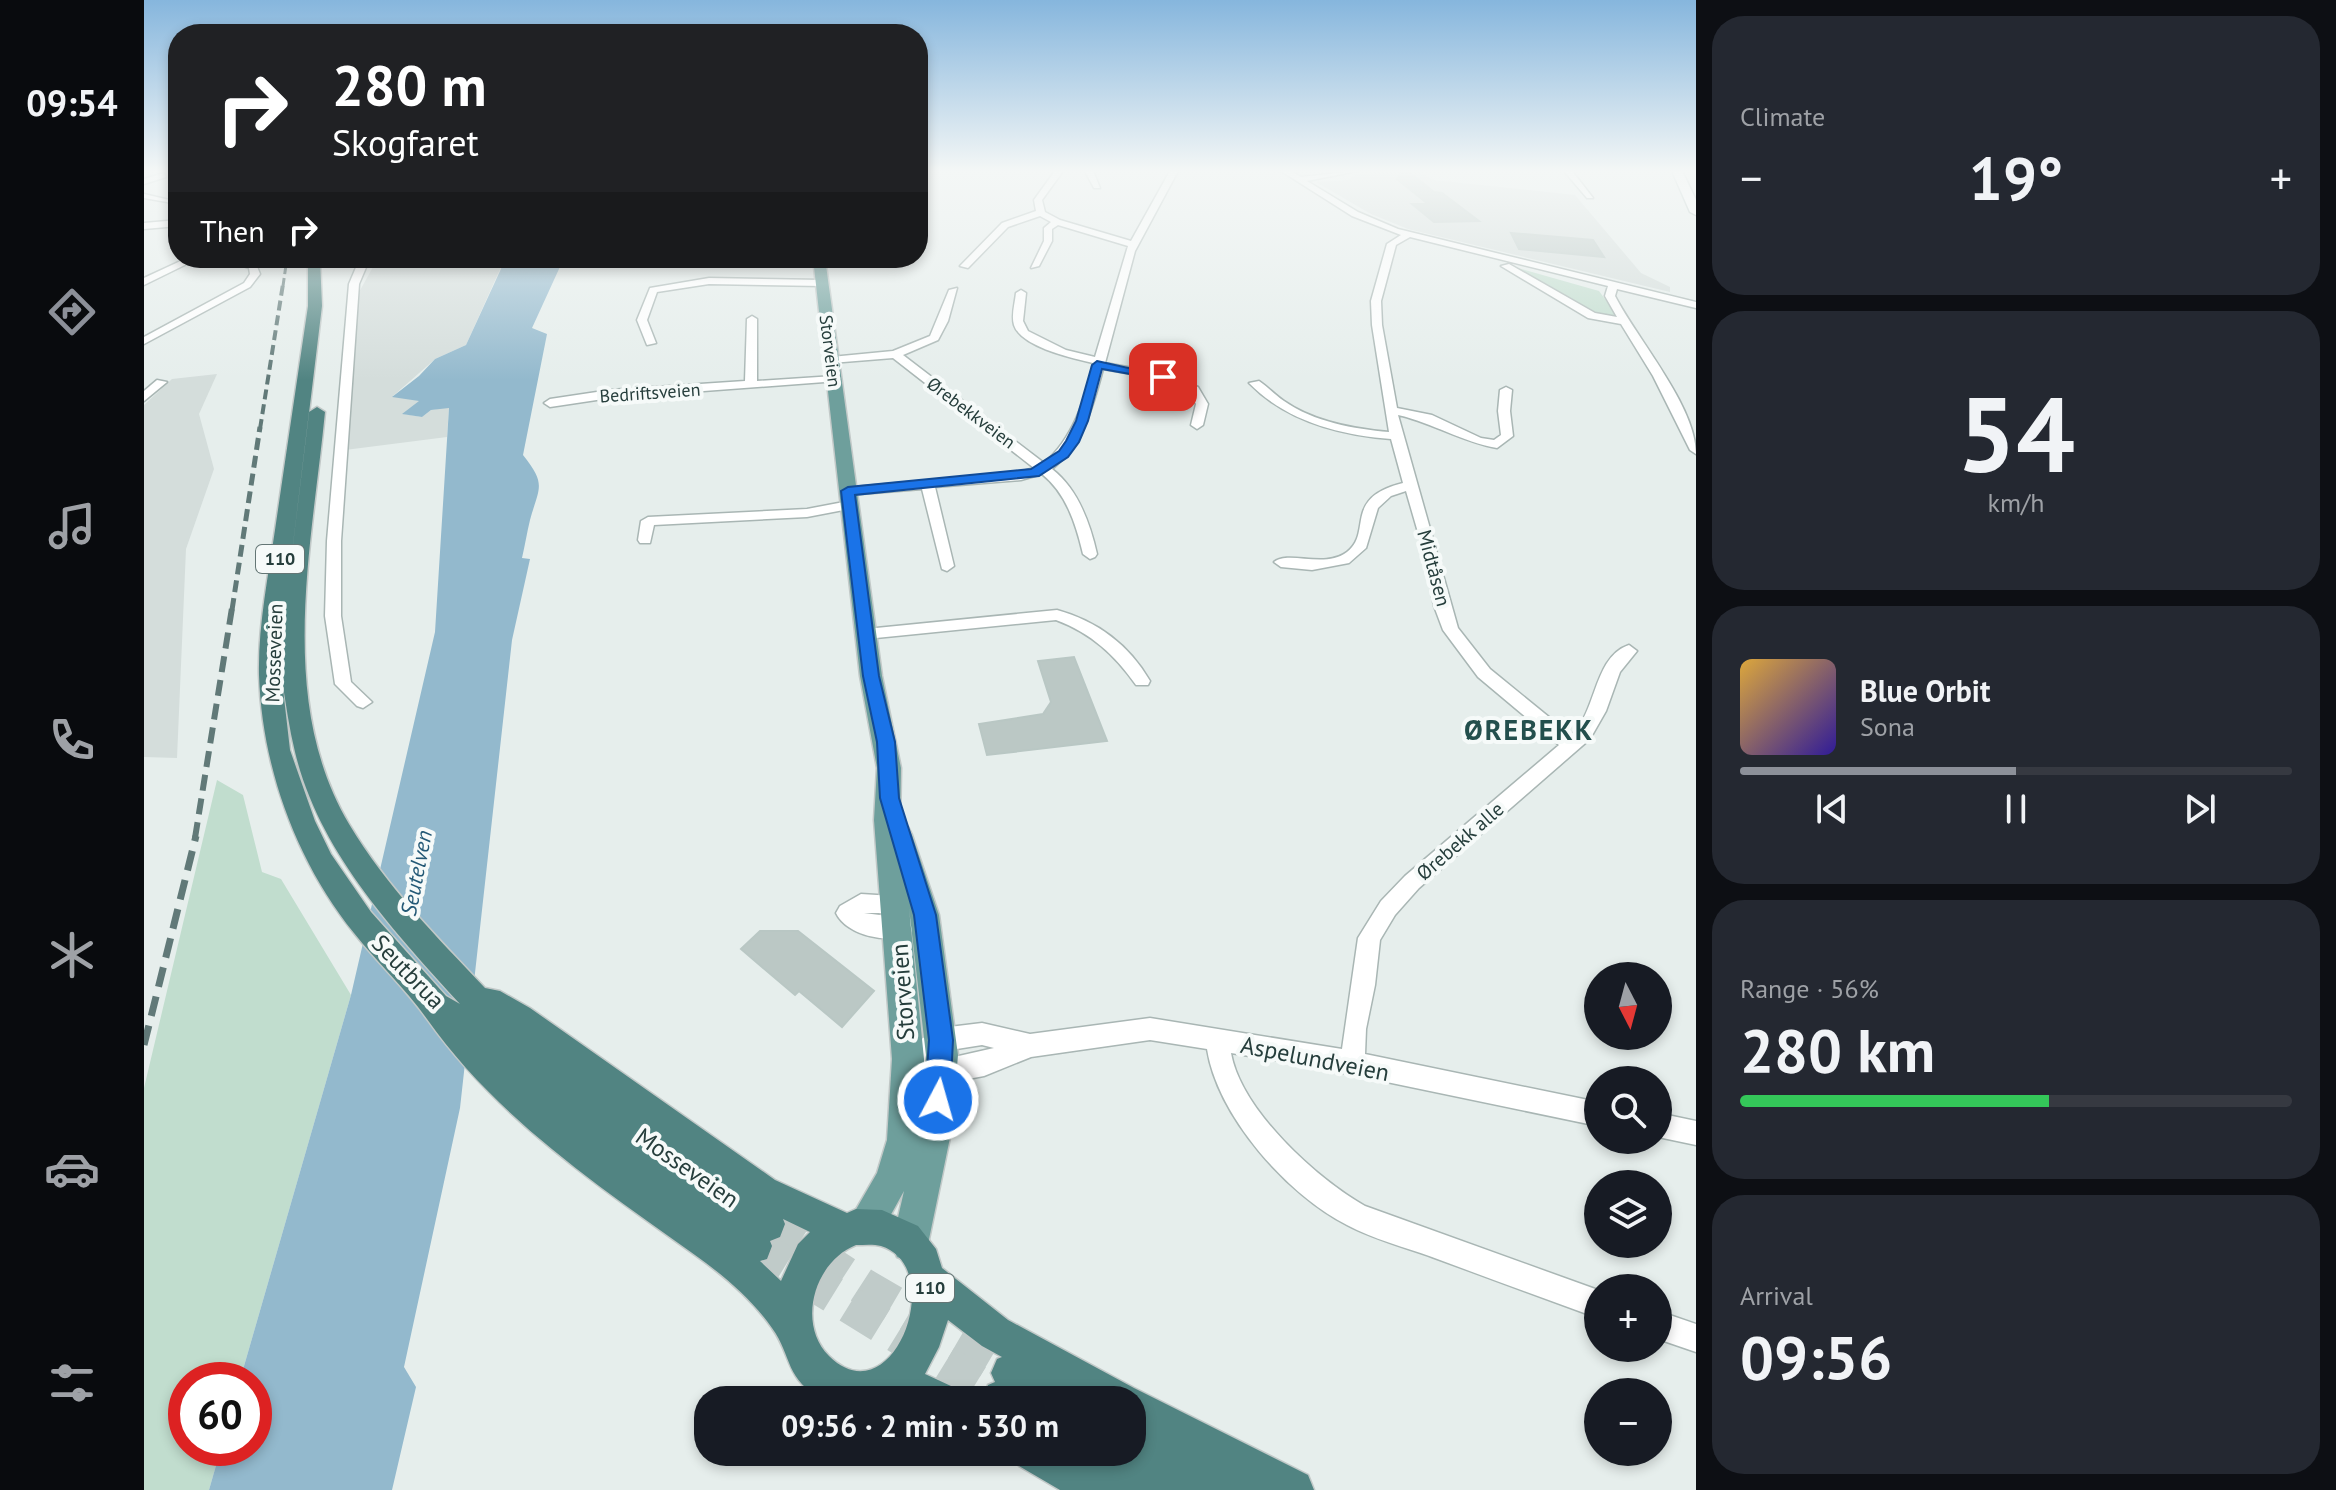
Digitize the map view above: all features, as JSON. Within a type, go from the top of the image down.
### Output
[{"type":"highway","name":"Mosseveien","points":[[314,268],[315,306],[276,593],[270,673],[278,750],[294,802],[316,850]]},
{"type":"highway","name":"Mosseveien","points":[[328,268],[329,305],[295,610],[293,679],[307,754],[337,828]]},
{"type":"highway","name":"Seutbrua","points":[[337,828],[390,907],[471,990],[527,1063]]},
{"type":"highway","name":"Seutbrua","points":[[316,850],[361,921],[435,1006],[461,1044],[527,1063]]},
{"type":"highway","name":"Mosseveien","points":[[527,1063],[637,1162],[761,1235]]},
{"type":"highway","name":"110","points":[[527,1063],[763,1192],[854,1227],[896,1234],[910,1244],[929,1281],[931,1312],[923,1343],[905,1369],[881,1386]]},
{"type":"highway","name":"110","points":[[527,1063],[608,1171],[738,1267],[794,1327]]},
{"type":"highway","name":"110","points":[[844,1386],[825,1379],[805,1357],[794,1327],[793,1309],[800,1275],[817,1247],[854,1227]]},
{"type":"highway","name":"110","points":[[929,1281],[995,1333],[1093,1386]]},
{"type":"highway","points":[[1146,1414],[1293,1490]]},
{"type":"highway","points":[[1146,1446],[1229,1490]]},
{"type":"highway","points":[[1058,1466],[1101,1490]]},
{"type":"highway","points":[[1122,1466],[1167,1490]]},
{"type":"main road","name":"Storveien","points":[[820,268],[871,676],[886,742],[889,798],[910,913],[941,1040],[935,1128],[910,1244]]},
{"type":"main road","name":"Storveien","points":[[854,1227],[891,1181],[904,1140],[908,1105],[910,913]]},
{"type":"street","points":[[965,266],[985,241]]},
{"type":"street","points":[[1034,266],[1047,241]]},
{"type":"street","points":[[1120,241],[1132,244]]},
{"type":"street","points":[[645,540],[648,521],[807,513],[833,518],[849,505],[928,485],[1021,476],[1044,469],[1063,454],[1082,421],[1134,241]]},
{"type":"street","name":"Midtåsen","points":[[1398,241],[1392,244],[1376,301],[1396,436],[1431,553],[1442,606],[1451,630],[1484,673],[1572,746]]},
{"type":"street","points":[[1429,241],[1696,305]]},
{"type":"street","points":[[1507,260],[1505,264],[1509,268],[1592,316],[1625,321]]},
{"type":"street","points":[[144,282],[173,268]]},
{"type":"street","points":[[144,341],[247,285],[255,274],[254,268]]},
{"type":"street","points":[[360,268],[354,284],[334,541],[333,596],[343,684],[363,702]]},
{"type":"street","points":[[651,343],[642,320],[653,290],[709,281],[822,283]]},
{"type":"street","points":[[1613,286],[1610,296],[1659,376],[1696,450]]},
{"type":"street","name":"Bedriftsveien","points":[[550,403],[610,394],[803,383],[895,354],[938,335],[945,307],[954,290]]},
{"type":"street","points":[[1021,293],[1018,321],[1023,333],[1063,353],[1186,384],[1201,399],[1197,425]]},
{"type":"street","points":[[751,386],[752,319]]},
{"type":"street","name":"Ørebekkveien","points":[[895,354],[1044,469],[1074,501],[1084,524],[1090,554]]},
{"type":"street","points":[[144,397],[161,382]]},
{"type":"street","points":[[1255,383],[1283,407],[1308,417],[1355,432],[1396,436]]},
{"type":"street","points":[[1392,410],[1428,418],[1478,441],[1497,444],[1507,436],[1504,411],[1506,390]]},
{"type":"street","points":[[928,485],[947,566]]},
{"type":"street","points":[[1281,562],[1317,564],[1342,561],[1353,556],[1364,537],[1374,503],[1397,488],[1411,486]]},
{"type":"street","points":[[866,634],[1057,615],[1074,620],[1108,640],[1121,651],[1142,681]]},
{"type":"street","name":"Ørebekk alle","points":[[1353,1063],[1354,1029],[1364,985],[1369,938],[1388,908],[1412,882],[1572,746],[1594,721],[1600,709],[1610,669],[1629,651]]},
{"type":"street","name":"Aspelundveien","points":[[941,1072],[984,1064],[1031,1045],[1150,1029],[1353,1063],[1396,1075],[1584,1111]]},
{"type":"street","name":"Aspelundveien","points":[[908,1059],[941,1040],[982,1034],[1031,1045]]},
{"type":"street","points":[[1217,1040],[1218,1060],[1227,1081],[1287,1163],[1323,1196],[1358,1217],[1584,1299]]},
{"type":"street","points":[[908,1059],[941,1072]]},
{"type":"street","points":[[1672,1128],[1696,1133]]},
{"type":"street","points":[[1672,1330],[1696,1338]]},
{"type":"shaded area","points":[[1456,241],[1614,241],[1641,273],[1670,287],[1670,292]]},
{"type":"shaded area","points":[[372,268],[501,268],[466,345],[435,359],[393,396],[421,401],[404,414],[422,417],[431,410],[449,407],[447,437],[345,450],[353,303]]},
{"type":"shaded area","points":[[217,374],[199,414],[214,469],[186,549],[177,758],[144,757],[144,405],[172,379]]},
{"type":"green space","points":[[1511,266],[1599,291],[1619,318],[1600,316]]},
{"type":"green space","points":[[217,780],[243,795],[262,872],[281,879],[351,995],[245,1362],[168,1362],[168,1466],[216,1466],[209,1490],[144,1490],[144,1088]]},
{"type":"water","name":"Seutelven","points":[[501,268],[559,268],[532,328],[547,334],[523,455],[535,473],[539,486],[522,558],[530,559],[512,640],[460,1108],[404,1367],[416,1387],[392,1490],[209,1490],[216,1466],[272,1466],[272,1362],[245,1362],[351,995],[435,632],[449,408],[431,410],[422,417],[402,414],[419,401],[392,397],[435,359],[466,345]]},
{"type":"building","points":[[1515,241],[1593,241],[1604,257],[1519,249]]},
{"type":"building","points":[[1074,657],[1107,741],[987,755],[979,724],[1043,714],[1051,702],[1038,661]]},
{"type":"building","points":[[760,931],[798,931],[874,991],[842,1027],[799,991],[795,995],[741,949]]},
{"type":"tunnel","points":[[767,1224],[864,1287],[1011,1373]]},
{"type":"tunnel","points":[[754,1246],[981,1386]]},
{"type":"railway","points":[[283,286],[286,268]]},
{"type":"railway","points":[[260,429],[283,284]]},
{"type":"railway","points":[[232,610],[260,427]]},
{"type":"railway","points":[[195,838],[232,608]]},
{"type":"railway","points":[[144,1045],[196,836]]},
{"type":"district","name":"ØREBEKK","points":[[1529,730]]},
{"type":"route","points":[[938,1100],[942,1055],[940,1018],[925,915],[889,798],[886,742],[871,676],[848,491],[997,479],[1034,473],[1063,454],[1072,442],[1082,421],[1097,365],[1163,377]]}]
